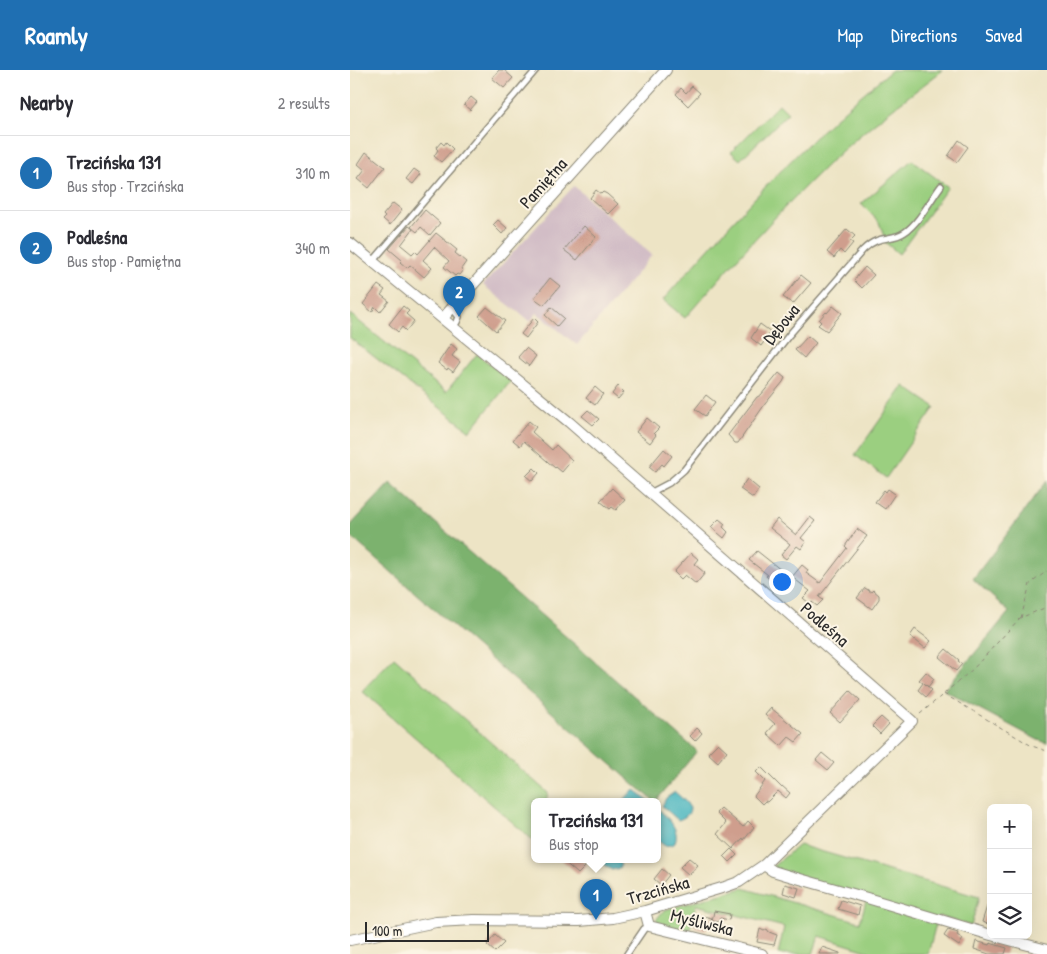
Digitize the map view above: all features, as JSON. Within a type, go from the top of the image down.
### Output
[{"type":"street","name":"Pamiętna","points":[[443,318],[666,70]]},
{"type":"street","name":"Podleśna","points":[[350,243],[569,422],[912,721]]},
{"type":"street","name":"Trzcińska","points":[[350,940],[436,922],[474,920],[602,920],[645,911],[739,882],[764,865],[912,721]]},
{"type":"street","points":[[764,865],[773,871],[987,934]]},
{"type":"street","name":"Myśliwska","points":[[645,911],[649,926],[762,954]]},
{"type":"street","points":[[1006,939],[1047,950]]},
{"type":"lane","points":[[373,261],[536,70]]},
{"type":"lane","name":"Dębowa","points":[[650,493],[669,483],[684,470],[789,335],[863,250],[877,239],[905,232],[914,223],[941,186]]},
{"type":"lane","points":[[452,308],[459,316],[454,327]]},
{"type":"lane","points":[[627,954],[644,929],[649,926]]},
{"type":"path","points":[[1020,618],[1030,584],[1047,571]]},
{"type":"path","points":[[912,721],[973,669],[1020,618],[1047,607]]},
{"type":"path","points":[[944,694],[1032,746],[1047,751]]},
{"type":"shaded area","points":[[574,186],[652,255],[577,345],[537,313],[530,321],[483,285]]},
{"type":"green space","points":[[892,70],[943,70],[841,151],[791,201],[685,318],[663,300],[772,180],[830,123]]},
{"type":"green space","points":[[779,104],[788,113],[740,160],[731,152]]},
{"type":"green space","points":[[912,160],[948,187],[899,254],[886,243],[879,222],[861,204]]},
{"type":"green space","points":[[350,314],[446,392],[477,354],[511,381],[470,431],[350,338]]},
{"type":"green space","points":[[904,386],[935,407],[886,478],[855,455]]},
{"type":"green space","points":[[1047,481],[1047,743],[944,690],[1009,612],[973,579]]},
{"type":"green space","points":[[390,483],[697,751],[658,798],[650,798],[350,536],[350,526]]},
{"type":"green space","points":[[394,657],[548,793],[547,798],[531,798],[531,839],[362,691]]},
{"type":"green space","points":[[799,845],[979,897],[971,926],[938,916],[928,954],[876,954],[819,936],[813,954],[778,954],[784,927],[696,905],[689,932],[662,926],[656,920],[664,910],[743,888],[860,922],[866,901],[766,872]]},
{"type":"water","points":[[634,789],[645,798],[626,798]]},
{"type":"water","points":[[675,792],[690,808],[688,814],[678,820],[662,806],[666,798]]},
{"type":"water","points":[[661,812],[672,824],[676,834],[674,844],[665,846],[661,843]]},
{"type":"water","points":[[601,863],[619,863],[621,865],[619,868],[612,870]]},
{"type":"building","points":[[499,70],[504,70],[513,78],[504,88],[492,78]]},
{"type":"building","points":[[692,86],[700,93],[688,106],[676,94],[681,88],[686,93]]},
{"type":"building","points":[[471,97],[477,102],[470,110],[464,105]]},
{"type":"building","points":[[959,140],[968,147],[957,162],[948,156]]},
{"type":"building","points":[[441,142],[444,145],[446,142],[453,149],[441,162],[434,156],[438,150],[436,148]]},
{"type":"building","points":[[366,152],[385,167],[369,188],[358,179],[365,170],[358,164]]},
{"type":"building","points":[[414,169],[421,174],[413,184],[406,179]]},
{"type":"building","points":[[596,190],[601,194],[603,192],[607,194],[618,204],[608,214],[590,198]]},
{"type":"building","points":[[393,203],[402,210],[390,225],[383,219],[385,217],[383,215]]},
{"type":"building","points":[[425,210],[440,223],[430,235],[421,227],[417,232],[411,227]]},
{"type":"building","points":[[498,220],[507,228],[502,234],[493,225]]},
{"type":"building","points":[[409,226],[413,229],[401,245],[412,254],[415,251],[418,254],[436,233],[457,250],[455,253],[466,262],[459,275],[455,276],[444,267],[449,261],[434,247],[423,260],[432,268],[424,277],[410,265],[407,268],[400,262],[402,260],[389,249]]},
{"type":"building","points":[[584,226],[596,237],[577,260],[564,250]]},
{"type":"building","points":[[847,229],[855,236],[850,241],[853,243],[844,254],[840,250],[834,258],[827,252]]},
{"type":"building","points":[[865,267],[874,275],[862,288],[854,280]]},
{"type":"building","points":[[801,275],[811,283],[793,304],[783,297]]},
{"type":"building","points":[[550,278],[560,286],[544,305],[534,298]]},
{"type":"building","points":[[378,285],[385,290],[381,295],[389,301],[380,312],[375,307],[372,312],[363,304]]},
{"type":"building","points":[[403,306],[409,311],[406,314],[414,321],[406,331],[402,327],[398,332],[389,324]]},
{"type":"building","points":[[833,306],[842,313],[827,331],[818,325],[821,322],[819,320]]},
{"type":"building","points":[[487,307],[505,321],[496,331],[479,316]]},
{"type":"building","points":[[551,307],[564,318],[557,326],[545,315]]},
{"type":"building","points":[[534,318],[538,322],[526,338],[521,334]]},
{"type":"building","points":[[760,324],[771,332],[761,346],[751,338]]},
{"type":"building","points":[[808,336],[816,343],[804,358],[795,350]]},
{"type":"building","points":[[451,344],[457,349],[452,356],[460,362],[453,372],[438,363]]},
{"type":"building","points":[[526,348],[536,356],[529,366],[518,357]]},
{"type":"building","points":[[779,373],[785,378],[783,382],[738,443],[735,443],[728,435],[757,397],[761,395]]},
{"type":"building","points":[[618,386],[624,392],[618,399],[612,394]]},
{"type":"building","points":[[595,387],[603,394],[595,405],[586,398]]},
{"type":"building","points":[[706,395],[715,402],[705,416],[695,409]]},
{"type":"building","points":[[588,410],[599,419],[593,425],[582,416]]},
{"type":"building","points":[[647,418],[659,428],[654,433],[656,435],[650,443],[636,432]]},
{"type":"building","points":[[529,421],[536,427],[532,432],[552,450],[556,445],[572,460],[562,472],[524,441],[520,446],[513,440]]},
{"type":"building","points":[[664,449],[672,456],[664,466],[662,464],[655,472],[649,467]]},
{"type":"building","points":[[534,468],[539,473],[532,481],[526,476]]},
{"type":"building","points":[[747,479],[759,489],[753,498],[740,489]]},
{"type":"building","points":[[612,488],[625,500],[616,510],[612,507],[610,509],[600,501]]},
{"type":"building","points":[[888,489],[895,494],[885,509],[875,502],[884,490],[886,492]]},
{"type":"building","points":[[810,517],[815,521],[801,538],[806,542],[801,549],[797,546],[786,559],[781,555],[790,544],[770,528],[777,519],[796,535]]},
{"type":"building","points":[[719,519],[725,524],[723,527],[728,532],[724,538],[711,527]]},
{"type":"building","points":[[857,529],[867,536],[819,597],[823,600],[817,606],[812,602],[810,604],[803,598],[810,591],[792,577],[802,565],[808,570],[806,573],[820,583],[847,548],[845,546]]},
{"type":"building","points":[[757,551],[786,574],[777,585],[749,560]]},
{"type":"building","points":[[691,553],[698,559],[694,564],[705,573],[696,584],[685,575],[681,579],[674,572]]},
{"type":"building","points":[[865,588],[871,592],[873,590],[879,595],[879,599],[872,609],[857,598]]},
{"type":"building","points":[[915,629],[931,641],[925,648],[910,636]]},
{"type":"building","points":[[946,649],[962,664],[956,671],[939,657]]},
{"type":"building","points":[[926,672],[934,679],[928,687],[932,690],[926,697],[918,690],[923,683],[919,680]]},
{"type":"building","points":[[850,691],[860,700],[840,722],[830,713]]},
{"type":"building","points":[[771,708],[803,734],[796,742],[789,737],[781,746],[767,733],[775,724],[765,715]]},
{"type":"building","points":[[881,717],[889,724],[880,734],[872,726]]},
{"type":"building","points":[[697,728],[702,733],[695,741],[690,736]]},
{"type":"building","points":[[718,743],[727,751],[718,762],[708,753]]},
{"type":"building","points":[[822,753],[834,763],[828,770],[816,760]]},
{"type":"building","points":[[761,767],[781,787],[790,793],[786,798],[778,791],[767,802],[765,801],[762,804],[754,796],[765,781],[756,772]]},
{"type":"building","points":[[721,808],[743,827],[748,821],[754,827],[744,840],[743,838],[733,849],[717,834],[726,823],[716,813]]},
{"type":"building","points":[[731,849],[737,855],[730,862],[724,856]]},
{"type":"building","points":[[689,858],[698,865],[689,875],[680,867]]},
{"type":"building","points":[[566,863],[585,863],[587,865],[578,874]]},
{"type":"building","points":[[662,869],[669,875],[661,885],[654,879]]},
{"type":"building","points":[[785,884],[799,888],[796,897],[783,893]]},
{"type":"building","points":[[841,900],[860,906],[858,915],[838,909]]},
{"type":"building","points":[[987,906],[987,924],[982,922]]},
{"type":"building","points":[[714,911],[730,914],[729,920],[720,918],[719,922],[712,921]]},
{"type":"building","points":[[698,915],[712,918],[706,930],[695,927]]},
{"type":"building","points":[[760,929],[764,931],[767,929],[769,932],[777,935],[774,945],[757,942]]},
{"type":"building","points":[[948,930],[958,933],[957,935],[963,939],[959,946],[944,936]]},
{"type":"building","points":[[495,935],[504,943],[495,952],[487,945]]},
{"type":"building","points":[[976,941],[1007,948],[1005,954],[989,954],[974,949]]},
{"type":"building","points":[[822,947],[840,953],[840,954],[819,954]]},
{"type":"place","name":"Podleśna","points":[[459,317]]},
{"type":"place","name":"Trzcińska 131","points":[[596,920]]}]
